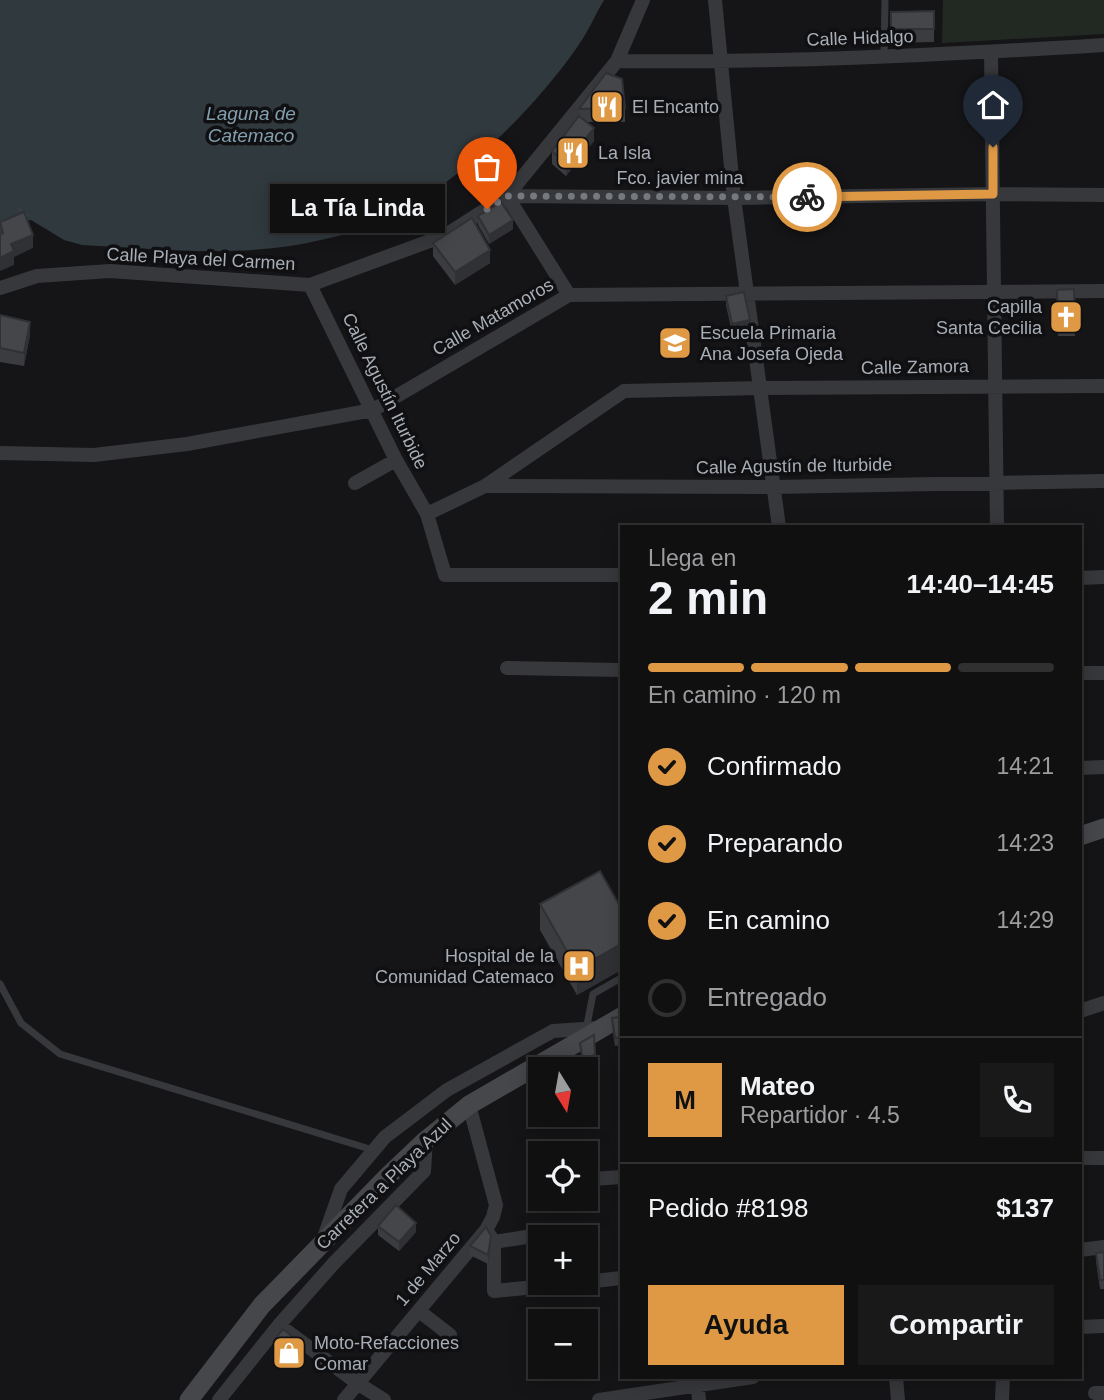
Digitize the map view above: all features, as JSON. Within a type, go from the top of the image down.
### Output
[{"type":"main road","points":[[1082,835],[1104,828]]},
{"type":"main road","name":"Carretera a Playa Azul","points":[[189,1400],[262,1305],[426,1140],[469,1105],[599,1028]]},
{"type":"street","points":[[569,295],[507,196],[617,61],[643,0]]},
{"type":"street","points":[[715,0],[734,198],[779,525]]},
{"type":"street","name":"Calle Hidalgo","points":[[617,61],[722,62],[1104,45]]},
{"type":"street","points":[[991,52],[996,525]]},
{"type":"street","name":"Fco. javier mina","points":[[507,196],[734,198],[1104,195]]},
{"type":"street","name":"Calle Playa del Carmen","points":[[0,288],[37,276],[110,271],[310,285],[446,235],[507,196]]},
{"type":"street","name":"Calle Agustín Iturbide","points":[[310,285],[396,460],[427,514],[445,575],[620,575]]},
{"type":"street","name":"Calle Matamoros","points":[[0,453],[94,455],[187,444],[373,410],[569,295],[1104,290]]},
{"type":"street","name":"Calle Zamora","points":[[427,514],[485,486],[624,391],[761,387],[1104,386]]},
{"type":"street","points":[[355,483],[396,460]]},
{"type":"street","name":"Calle Agustín de Iturbide","points":[[485,486],[773,487],[1104,481]]},
{"type":"street","points":[[1082,578],[1104,577]]},
{"type":"street","points":[[507,668],[620,670]]},
{"type":"street","points":[[1082,673],[1104,673]]},
{"type":"street","points":[[1082,768],[1104,767]]},
{"type":"street","points":[[1082,1010],[1104,1003]]},
{"type":"street","points":[[322,1243],[341,1189],[385,1136],[447,1090],[553,1031],[599,1028]]},
{"type":"street","name":"1 de Marzo","points":[[344,1400],[419,1311],[490,1236],[496,1205],[469,1105]]},
{"type":"street","points":[[219,1400],[279,1325],[424,1171],[426,1140]]},
{"type":"street","points":[[1082,1158],[1104,1158]]},
{"type":"street","points":[[598,1179],[620,1177]]},
{"type":"street","points":[[528,1234],[490,1236],[494,1291],[528,1288]]},
{"type":"street","points":[[1082,1250],[1104,1247]]},
{"type":"street","points":[[598,1281],[620,1278]]},
{"type":"street","points":[[419,1311],[450,1335]]},
{"type":"street","points":[[279,1325],[384,1400]]},
{"type":"street","points":[[1082,1327],[1104,1326]]},
{"type":"street","points":[[599,1400],[698,1388],[743,1379]]},
{"type":"street","points":[[896,1379],[898,1400]]},
{"type":"street","points":[[1002,1400],[1003,1379]]},
{"type":"lane","points":[[884,56],[885,0]]},
{"type":"lane","points":[[599,1028],[593,995],[620,979]]},
{"type":"lane","points":[[0,984],[20,1023],[60,1054],[373,1150]]},
{"type":"path","points":[[19,208],[31,220]]},
{"type":"shaded area","points":[[943,0],[1104,0],[1104,34],[942,43]]},
{"type":"water","name":"Laguna de Catemaco","points":[[0,0],[604,0],[578,46],[537,98],[488,148],[405,209],[370,226],[325,239],[265,249],[204,251],[82,245],[64,240],[31,220],[22,222],[0,235]]},
{"type":"building","points":[[934,11],[934,29],[891,29],[891,12]]},
{"type":"building","points":[[606,73],[622,79],[625,108],[579,109]]},
{"type":"building","points":[[579,116],[594,128],[566,163],[552,151]]},
{"type":"building","points":[[501,202],[513,220],[489,235],[478,216]]},
{"type":"building","points":[[24,212],[33,235],[11,244],[14,251],[0,258],[0,234],[3,233],[0,222]]},
{"type":"building","points":[[472,218],[490,250],[455,272],[433,243]]},
{"type":"building","name":"Capilla Santa Cecilia","points":[[1074,289],[1075,327],[1058,327],[1057,290]]},
{"type":"building","points":[[744,292],[750,320],[732,324],[726,296]]},
{"type":"building","points":[[0,315],[30,322],[24,353],[0,348]]},
{"type":"building","points":[[600,871],[620,906],[620,945],[577,969],[540,904]]},
{"type":"building","points":[[620,1017],[620,1037],[615,1038],[612,1018]]},
{"type":"building","points":[[594,1035],[595,1054],[582,1057],[580,1043]]},
{"type":"building","points":[[396,1205],[416,1223],[399,1242],[378,1226]]},
{"type":"building","points":[[486,1227],[491,1236],[488,1255],[470,1246]]},
{"type":"building","points":[[1104,1252],[1104,1280],[1100,1280],[1096,1253]]},
{"type":"building","points":[[283,1329],[305,1347],[295,1360],[273,1342]]},
{"type":"way so far","points":[[487,209],[507,196],[807,197]]},
{"type":"place","name":"El Encanto","points":[[607,107]]},
{"type":"place","name":"La Isla","points":[[573,153]]},
{"type":"place","name":"La Tía Linda","points":[[487,209]]},
{"type":"place","name":"Capilla Santa Cecilia","points":[[1066,317]]},
{"type":"place","name":"Escuela Primaria Ana Josefa Ojeda","points":[[675,343]]},
{"type":"place","name":"Hospital de la Comunidad Catemaco","points":[[579,966]]},
{"type":"place","name":"Moto-Refacciones Comar","points":[[289,1353]]},
{"type":"route","points":[[807,197],[993,194],[993,147]]}]
